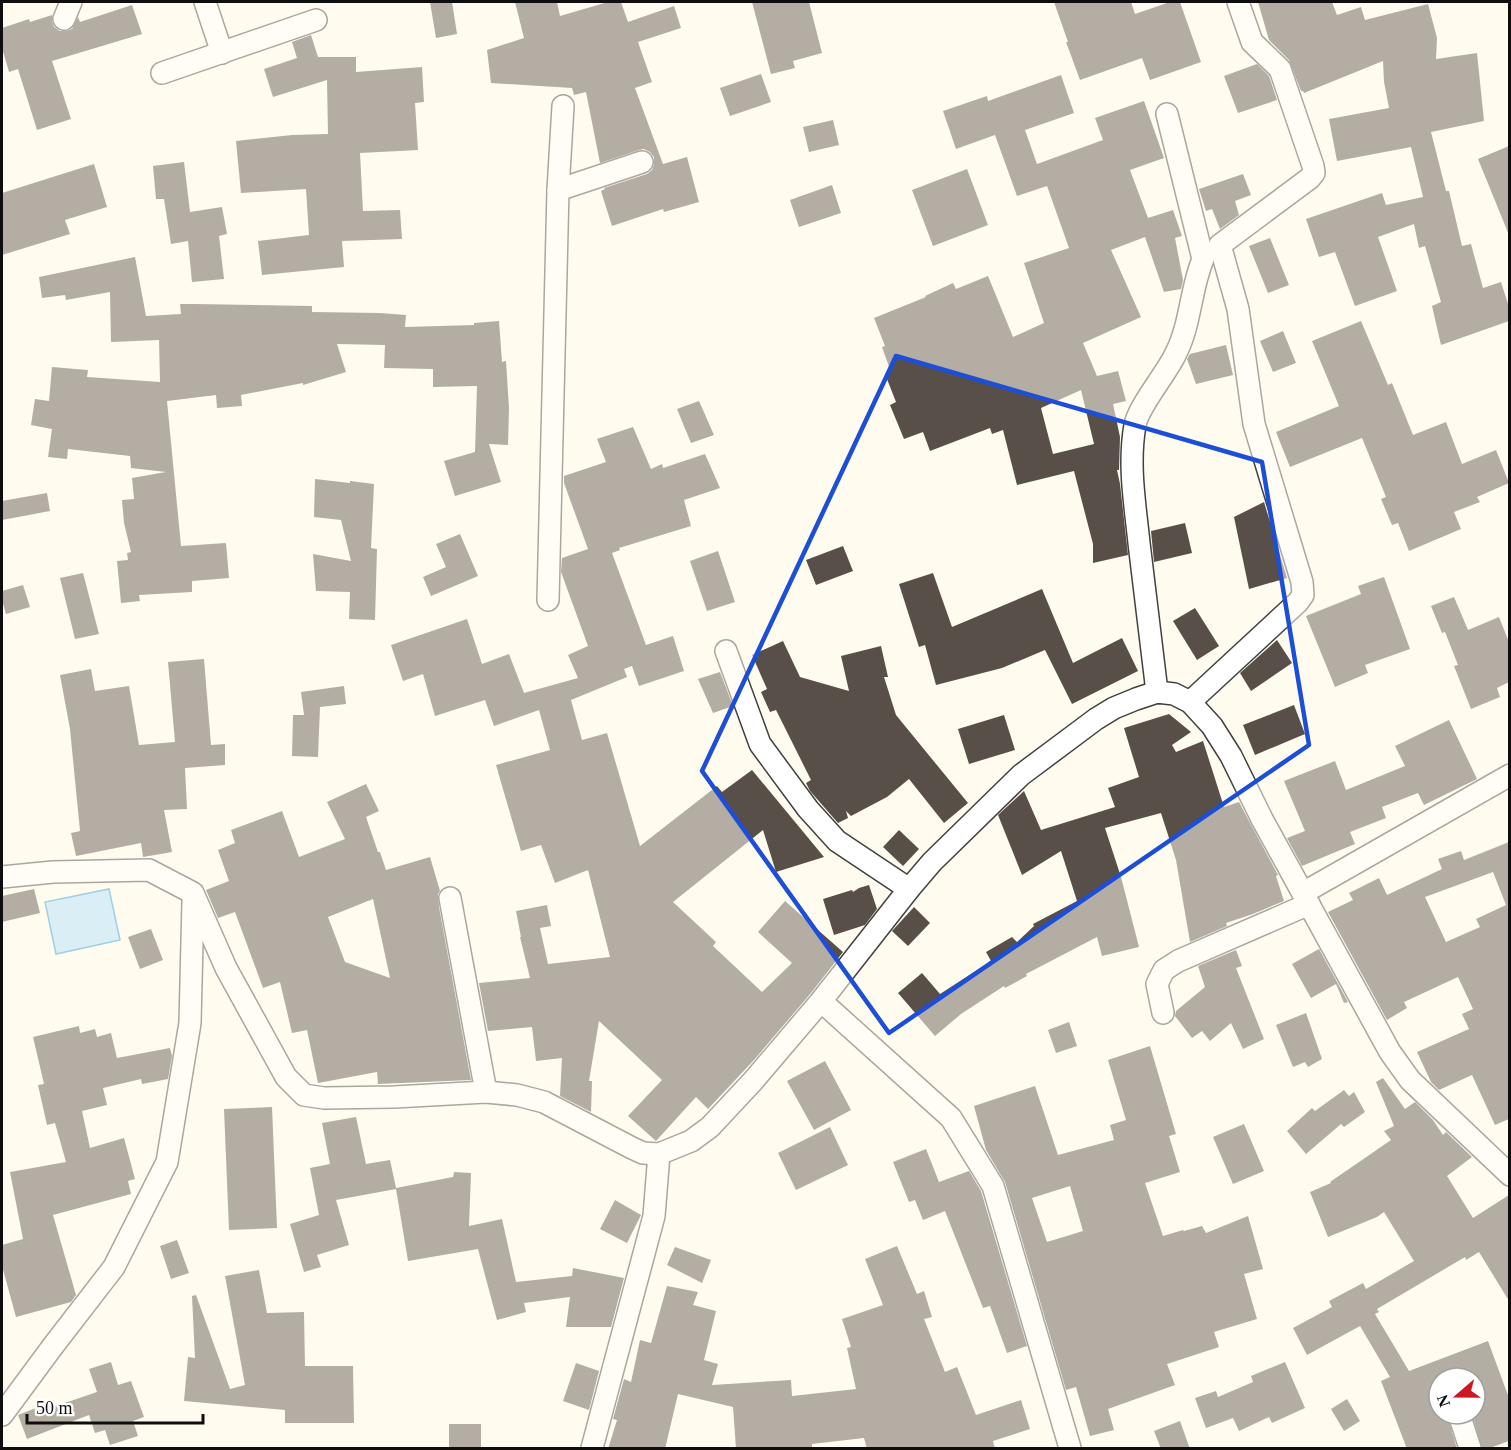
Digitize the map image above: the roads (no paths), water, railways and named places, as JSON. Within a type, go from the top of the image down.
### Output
[{"type":"street","points":[[205,2],[222,53]]},
{"type":"street","points":[[1157,692],[1133,489],[1132,454],[1135,422],[1176,354],[1186,328],[1203,259],[1314,173],[1280,69],[1252,42],[1238,2]]},
{"type":"street","points":[[162,73],[316,20]]},
{"type":"street","points":[[548,600],[558,190],[563,106]]},
{"type":"street","points":[[1167,114],[1203,259]]},
{"type":"street","points":[[558,190],[642,162]]},
{"type":"street","points":[[1190,702],[1303,595],[1302,582],[1254,424],[1238,309],[1220,245]]},
{"type":"street","points":[[726,651],[760,744],[808,809],[837,841],[909,889]]},
{"type":"street","points":[[2,877],[53,872],[149,870],[193,893],[226,968],[286,1077],[304,1095],[324,1098],[394,1097],[486,1092],[517,1095],[544,1102],[643,1153],[659,1154],[691,1141],[710,1127],[753,1081],[821,1001],[932,862],[1021,775],[1114,708],[1157,692],[1174,694],[1190,702],[1212,726],[1231,756],[1262,819],[1390,1052],[1410,1080],[1509,1175]]},
{"type":"street","points":[[1163,1013],[1157,984],[1164,970],[1306,899],[1509,775]]},
{"type":"street","points":[[2,1415],[114,1267],[167,1162],[190,1023],[193,893]]},
{"type":"street","points":[[450,898],[486,1092]]},
{"type":"street","points":[[821,1001],[951,1118],[993,1186],[1070,1449]]},
{"type":"street","points":[[592,1449],[654,1216],[659,1154]]},
{"type":"street","points":[[1463,1426],[1470,1449]]},
{"type":"water","points":[[109,889],[120,940],[56,954],[45,902]]}]
